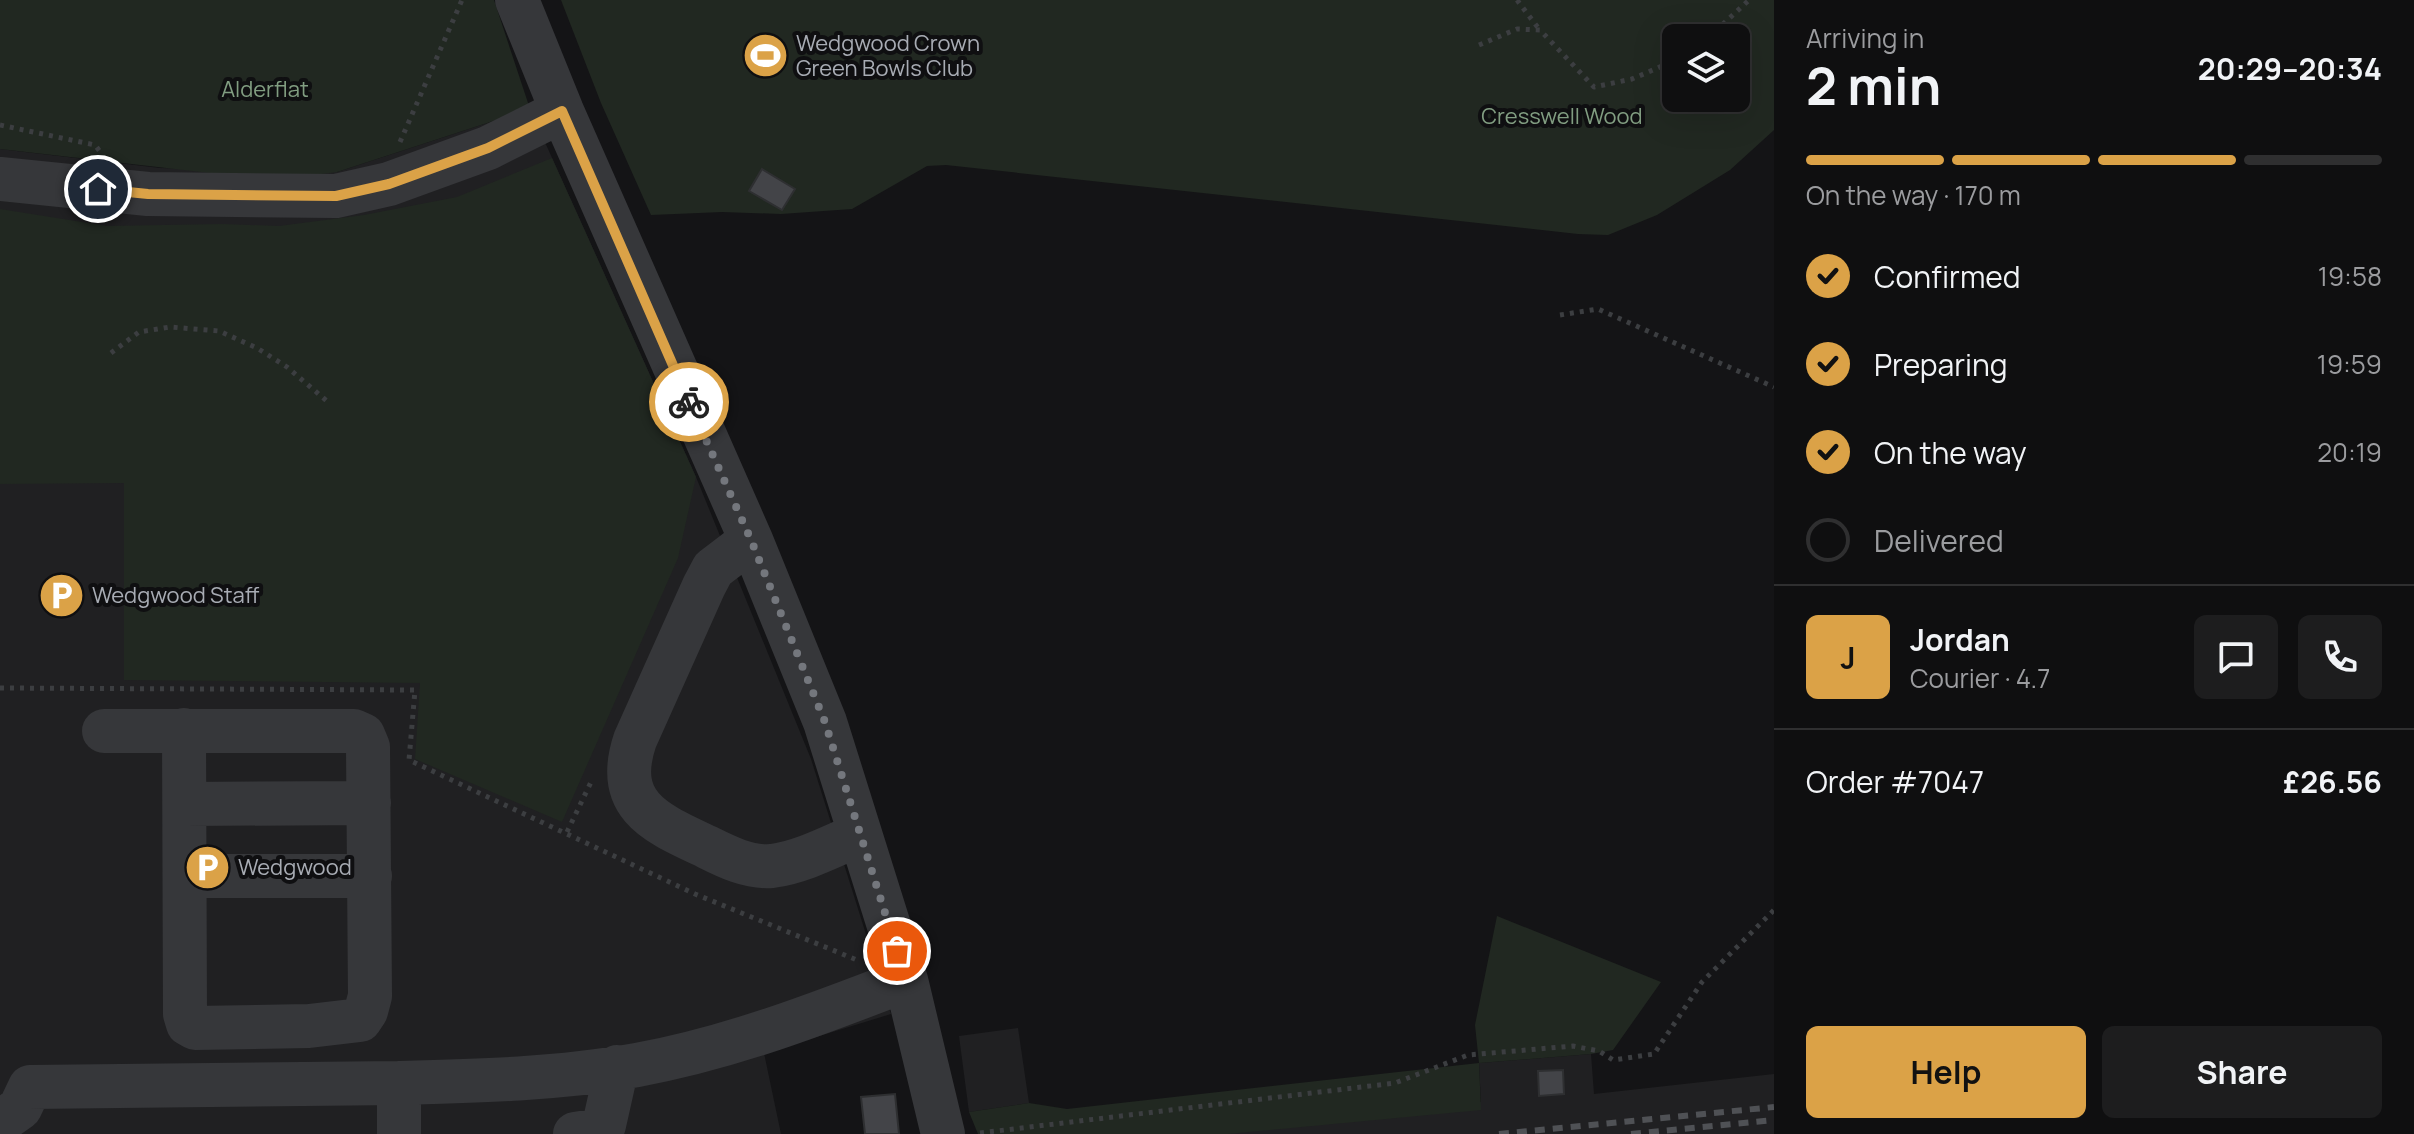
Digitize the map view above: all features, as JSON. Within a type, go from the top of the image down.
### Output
[{"type":"street","points":[[517,0],[562,111],[751,540],[825,722],[906,980],[943,1134]]},
{"type":"street","points":[[0,179],[148,194],[336,196],[381,186],[488,148],[562,111]]},
{"type":"street","points":[[751,540],[713,569],[704,586],[629,757],[628,775],[633,793],[641,809],[660,825],[736,861],[771,866],[813,854],[860,834]]},
{"type":"street","points":[[184,730],[185,1014],[188,1024],[185,1084]]},
{"type":"street","points":[[104,731],[354,731],[363,735],[368,747],[370,996],[366,1011],[360,1020],[295,1026],[195,1028],[188,1024]]},
{"type":"street","points":[[185,804],[369,803]]},
{"type":"street","points":[[185,876],[370,876]]},
{"type":"street","points":[[12,1122],[30,1087],[474,1082],[617,1067],[723,1045],[906,980]]},
{"type":"street","points":[[575,1134],[594,1131],[604,1125],[617,1067]]},
{"type":"street","points":[[399,1083],[399,1134]]},
{"type":"path","points":[[381,186],[462,0]]},
{"type":"path","points":[[1517,0],[1540,30],[1594,87],[1632,79],[1662,66]]},
{"type":"path","points":[[1723,24],[1749,0]]},
{"type":"path","points":[[1479,45],[1517,29],[1540,30]]},
{"type":"path","points":[[1560,315],[1598,309],[1774,387]]},
{"type":"path","points":[[111,353],[139,332],[170,327],[219,331],[287,367],[328,402]]},
{"type":"path","points":[[409,760],[695,894],[906,980]]},
{"type":"path","points":[[967,1134],[1395,1083],[1468,1055],[1573,1046],[1599,1051],[1613,1060],[1654,1054],[1702,982],[1774,910]]},
{"type":"shaded area","name":"Wedgwood","points":[[530,109],[696,477],[811,759],[891,1014],[764,1053],[781,1134],[0,1134],[0,149],[160,168],[337,172]]},
{"type":"shaded area","points":[[1018,1028],[1029,1103],[969,1112],[959,1036]]},
{"type":"shaded area","points":[[1591,1054],[1594,1094],[1774,1074],[1774,1134],[1058,1134],[1481,1102],[1479,1063]]},
{"type":"green space","name":"Alderflat","points":[[0,0],[494,0],[530,109],[337,172],[300,177],[245,177],[0,149]]},
{"type":"green space","name":"Cresswell Wood","points":[[561,0],[1774,0],[1774,130],[1730,170],[1657,215],[1608,235],[946,165],[927,166],[852,209],[781,214],[722,212],[651,215],[601,103]]},
{"type":"green space","points":[[552,158],[696,477],[678,558],[562,822],[415,759],[420,683],[124,680],[124,483],[0,484],[0,209],[107,226],[279,226],[364,215],[457,197]]},
{"type":"green space","points":[[1497,916],[1661,982],[1613,1050],[1479,1063],[1475,1025]]},
{"type":"green space","points":[[1479,1063],[1481,1110],[1228,1134],[978,1134],[969,1112],[1029,1103],[1067,1109]]},
{"type":"building","points":[[762,169],[795,189],[782,210],[749,191]]},
{"type":"building","points":[[1563,1070],[1564,1094],[1539,1096],[1538,1071]]},
{"type":"building","points":[[895,1094],[899,1134],[865,1134],[861,1097]]},
{"type":"railway","points":[[1499,1134],[1774,1107]]},
{"type":"railway","points":[[1631,1134],[1774,1120]]},
{"type":"way so far","points":[[689,402],[751,540],[825,722],[897,951]]},
{"type":"place","name":"Wedgwood Crown Green Bowls Club","points":[[765,56]]},
{"type":"place","name":"Wedgwood Staff","points":[[61,595]]},
{"type":"place","name":"Wedgwood","points":[[207,867]]},
{"type":"route","points":[[98,189],[148,194],[336,196],[389,184],[488,148],[562,111],[689,402]]}]
